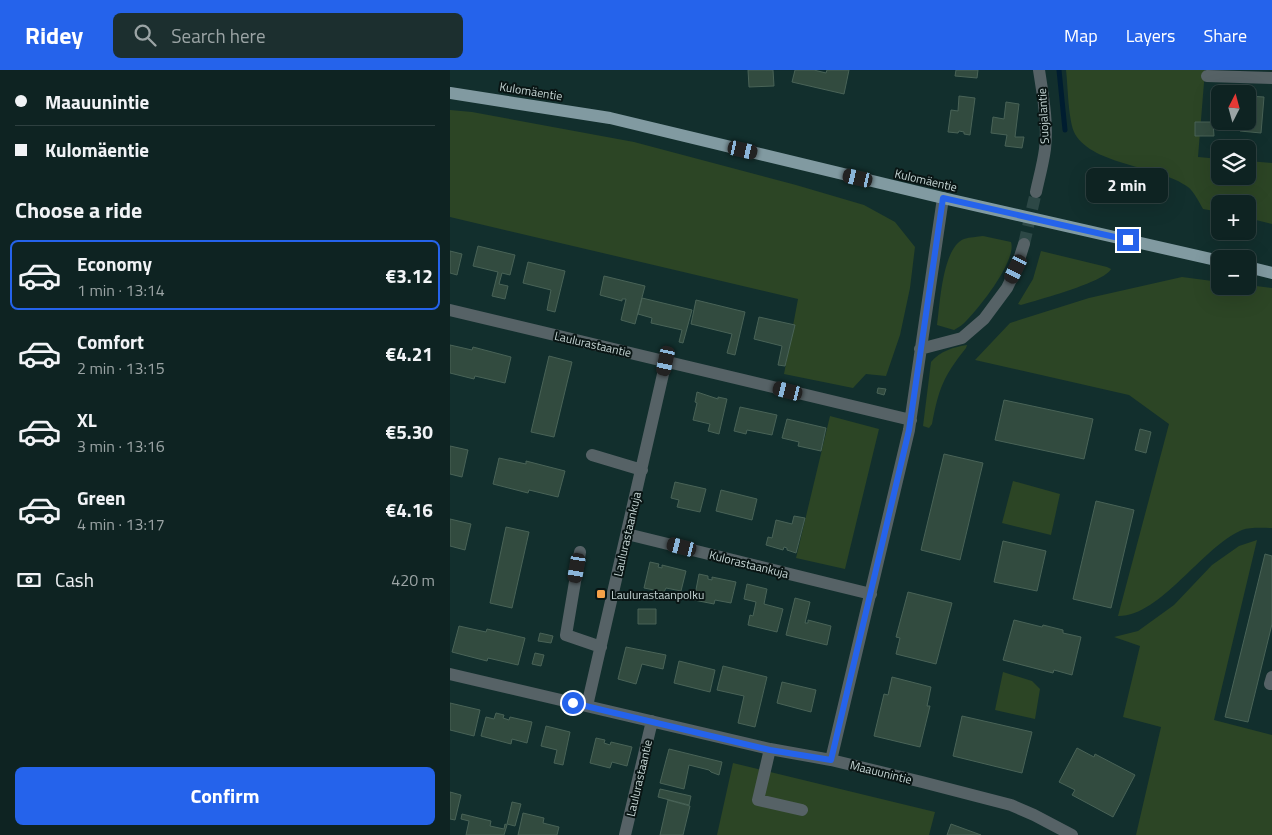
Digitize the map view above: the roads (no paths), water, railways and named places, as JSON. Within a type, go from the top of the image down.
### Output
[{"type":"main road","name":"Kulomäentie","points":[[450,93],[610,118],[943,198],[1211,259]]},
{"type":"main road","points":[[1256,269],[1272,273]]},
{"type":"street","name":"Suojalantie","points":[[1036,192],[1046,132],[1039,70]]},
{"type":"street","points":[[1207,76],[1272,78]]},
{"type":"street","points":[[831,760],[911,420],[943,198]]},
{"type":"street","points":[[920,349],[962,338],[984,319],[1007,288],[1016,269],[1024,244]]},
{"type":"street","name":"Laulurastaantie","points":[[450,310],[911,420]]},
{"type":"street","name":"Laulurastaankuja","points":[[587,706],[666,361]]},
{"type":"street","points":[[592,456],[642,470]]},
{"type":"street","name":"Kulorastaankuja","points":[[627,534],[871,594]]},
{"type":"street","points":[[580,552],[566,635],[601,647]]},
{"type":"street","name":"Maauunintie","points":[[450,674],[770,750],[831,760],[1011,806],[1034,815],[1072,835]]},
{"type":"street","points":[[1272,677],[1270,684],[1272,684]]},
{"type":"street","name":"Laulurastaantie","points":[[625,835],[652,721]]},
{"type":"street","points":[[770,750],[758,800],[802,810]]},
{"type":"waterway","points":[[1059,70],[1065,130]]},
{"type":"tunnel","points":[[1024,244],[1036,192]]},
{"type":"place","name":"Laulurastaanpolku","points":[[601,594]]}]
